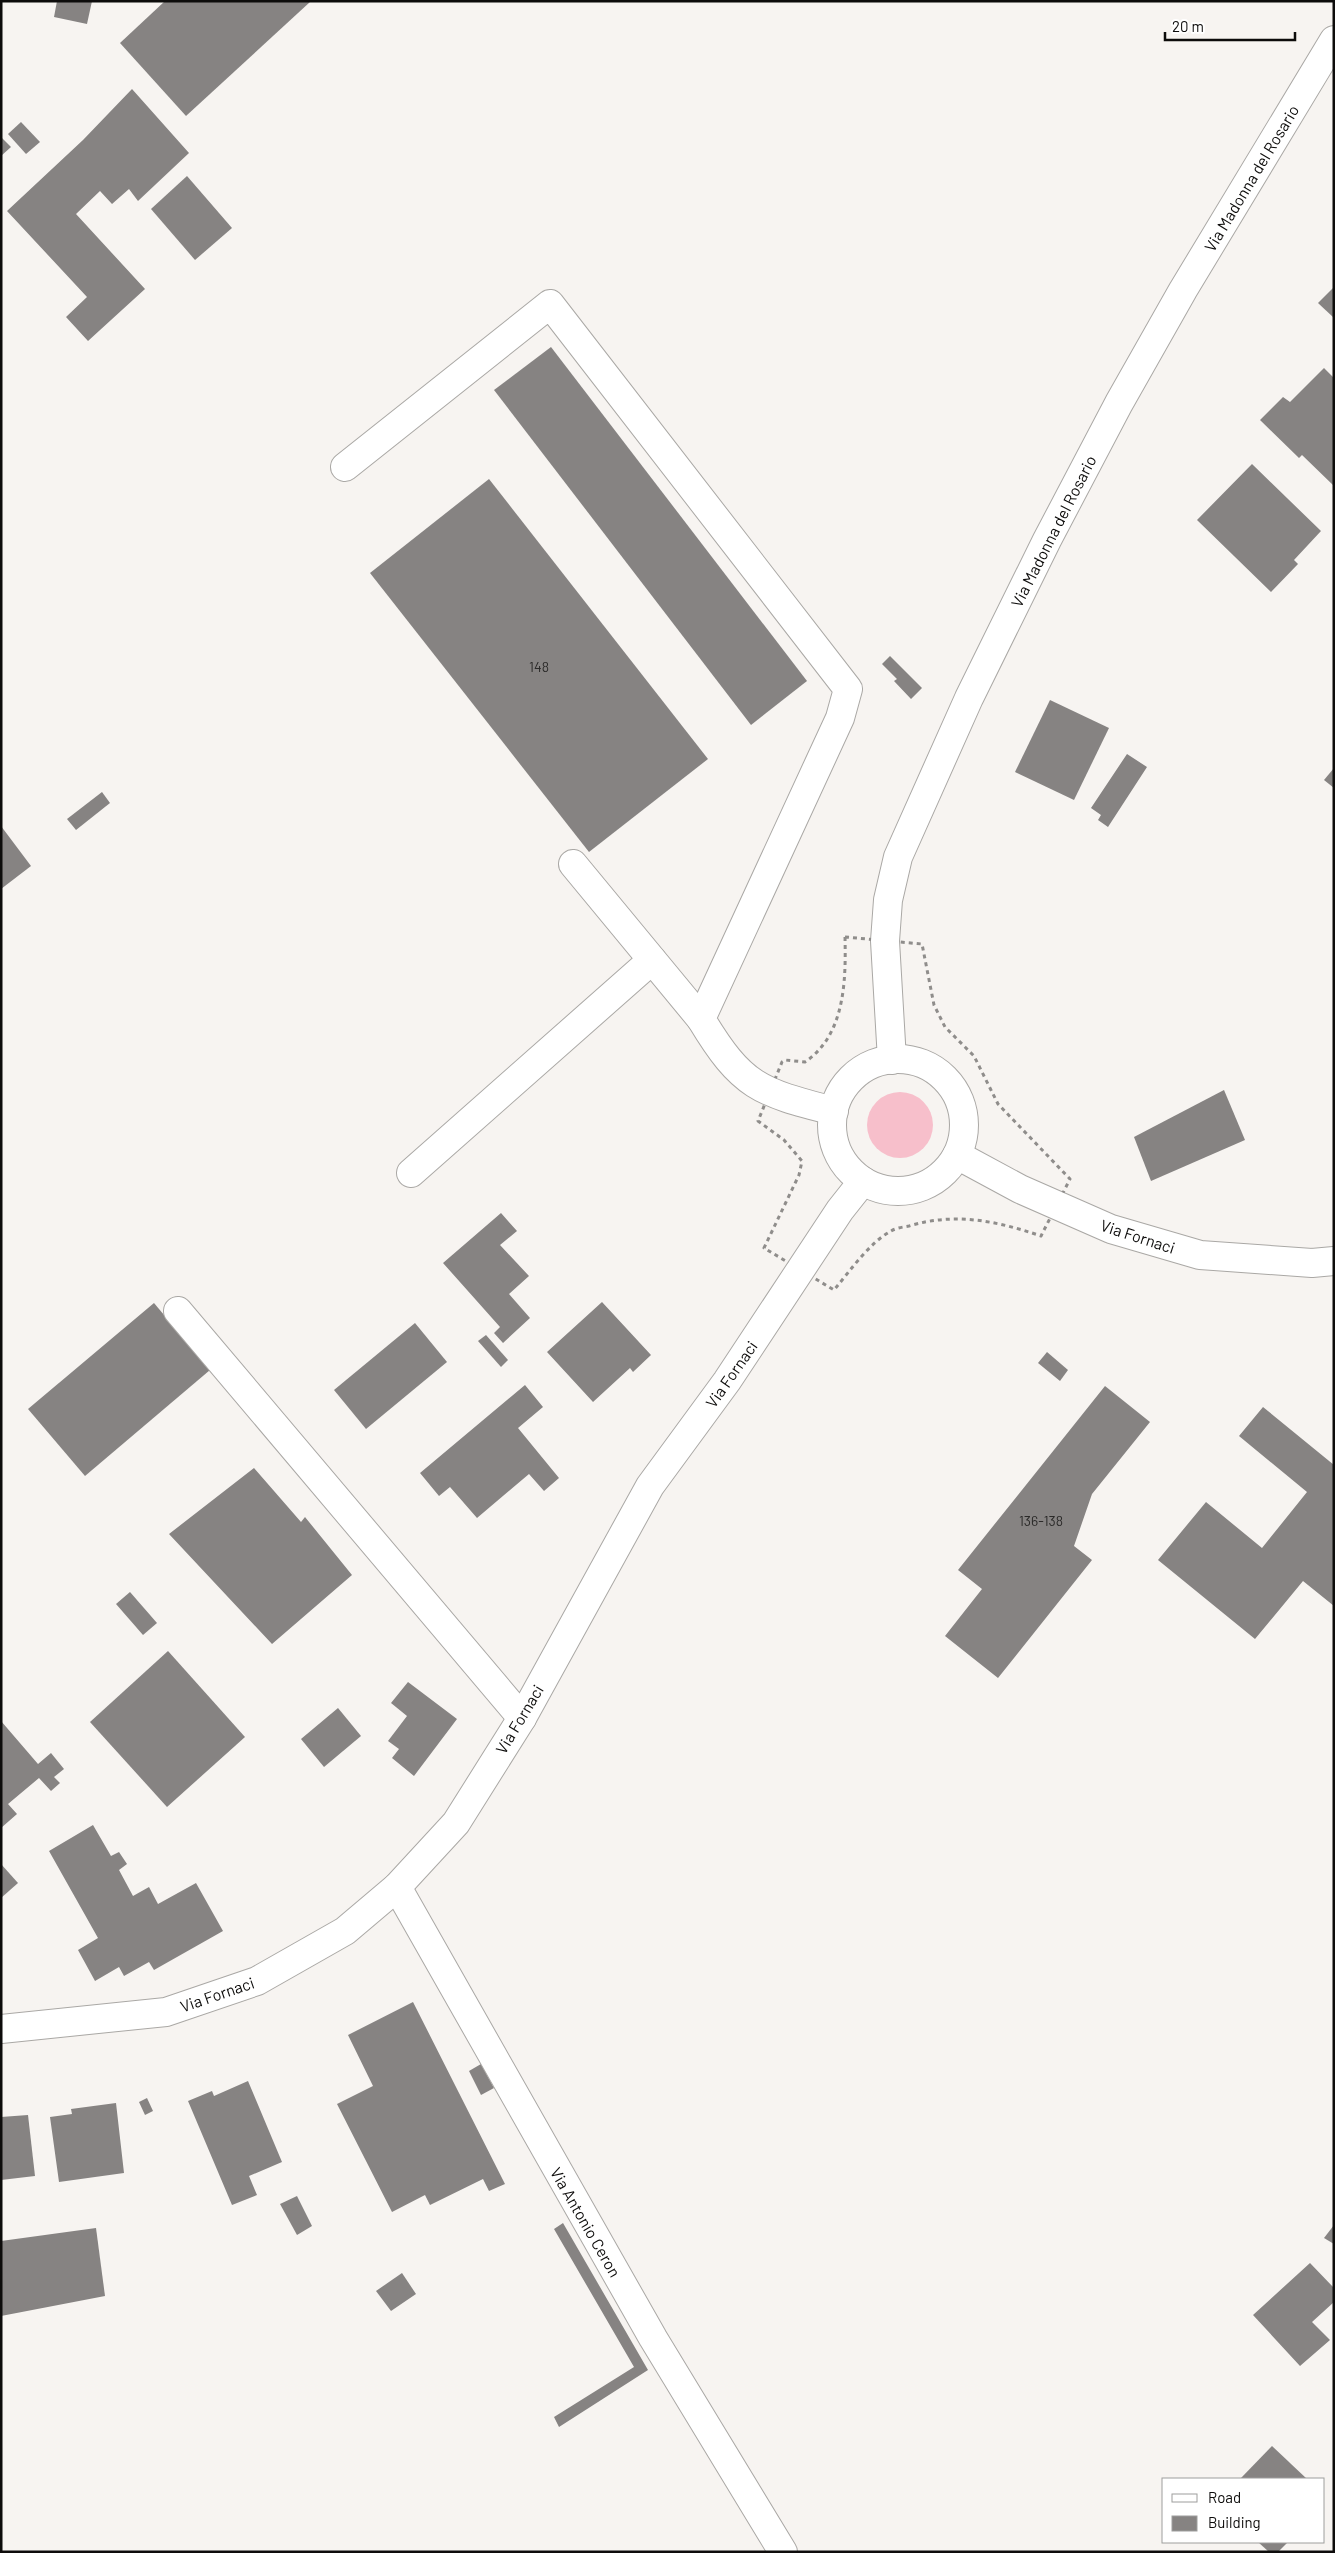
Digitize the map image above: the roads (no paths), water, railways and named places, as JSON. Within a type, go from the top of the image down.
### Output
[{"type":"street","name":"Via Madonna del Rosario","points":[[892,1060],[884,941],[888,900],[898,857],[969,698],[1046,540],[1119,403],[1183,290],[1334,40]]},
{"type":"street","points":[[345,467],[550,304],[848,689],[840,718],[702,1019]]},
{"type":"street","points":[[573,864],[702,1019],[720,1050],[746,1079],[769,1093],[834,1110]]},
{"type":"street","points":[[411,1173],[652,960]]},
{"type":"street","points":[[892,1060],[909,1060],[926,1065],[941,1075],[952,1088],[960,1103],[964,1120],[963,1138],[957,1155],[946,1170],[932,1182],[915,1189],[897,1191],[879,1188],[863,1181],[850,1170],[837,1149],[832,1125],[834,1110],[840,1093],[849,1081],[862,1070],[892,1060]]},
{"type":"street","name":"Via Fornaci","points":[[957,1155],[1020,1188],[1110,1229],[1200,1255],[1312,1263],[1334,1261]]},
{"type":"street","name":"Via Fornaci","points":[[1,2029],[166,2012],[257,1981],[345,1930],[397,1888],[456,1823],[522,1718],[650,1486],[727,1381],[840,1210],[863,1181]]},
{"type":"street","points":[[178,1310],[522,1718]]},
{"type":"street","name":"Via Antonio Ceron","points":[[397,1888],[652,2338],[783,2552]]}]
